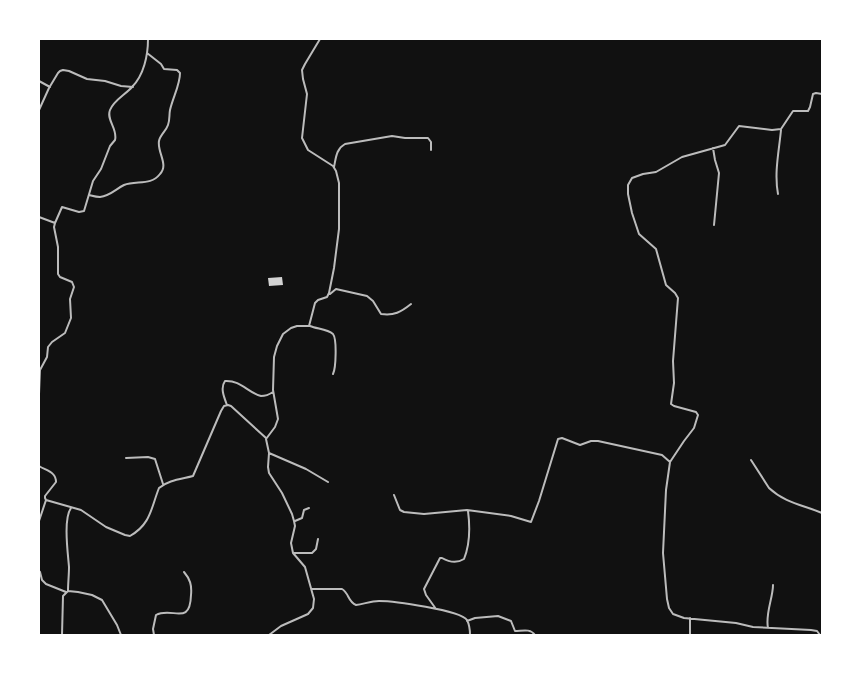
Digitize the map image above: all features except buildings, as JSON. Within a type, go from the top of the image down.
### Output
[{"type":"street","points":[[39,394],[40,370],[48,357],[48,347],[65,333],[71,318],[70,299],[74,287],[72,282],[60,277],[58,274],[58,247],[55,223],[62,207],[83,212],[93,181],[110,146],[115,140],[116,135],[110,121],[110,110],[133,87],[140,76],[147,54],[148,39]]},
{"type":"street","points":[[318,39],[302,70],[302,79],[307,94],[302,138],[310,152],[334,167],[339,183],[339,229],[329,294]]},
{"type":"street","points":[[88,194],[105,196],[125,185],[148,182],[160,175],[163,170],[159,140],[169,122],[170,109],[180,81],[180,72],[164,69],[161,64],[147,54]]},
{"type":"street","points":[[39,110],[58,73],[63,70],[82,78],[133,87]]},
{"type":"street","points":[[39,81],[50,87]]},
{"type":"street","points":[[778,194],[777,174],[781,129],[793,111],[808,111],[813,94],[822,94]]},
{"type":"street","points":[[781,129],[772,130],[739,126],[724,145],[682,157],[656,172],[632,178],[628,185],[628,194],[632,213],[640,234],[656,249],[666,285],[678,298],[672,404],[696,412],[698,417],[694,428],[670,462],[666,490],[663,554],[669,608],[677,616],[736,623],[753,627],[811,630],[816,631],[820,635]]},
{"type":"street","points":[[334,167],[338,151],[342,146],[373,138],[392,136],[428,138],[431,142],[431,150]]},
{"type":"street","points":[[713,148],[714,160],[719,173],[714,225]]},
{"type":"street","points":[[39,217],[55,223]]},
{"type":"street","points":[[309,326],[315,303],[336,290],[367,296],[381,313],[386,315],[399,313],[411,304]]},
{"type":"street","points":[[266,438],[278,421],[278,411],[273,392],[274,357],[282,335],[293,327],[309,326],[328,331],[332,334],[335,338],[335,369],[333,374]]},
{"type":"street","points":[[227,405],[222,388],[225,381],[234,382],[260,396],[273,392]]},
{"type":"street","points":[[227,405],[236,410],[266,438],[269,453],[269,473],[282,493],[295,524],[291,543],[292,553],[304,565],[314,599],[314,605],[310,612],[281,626],[270,635]]},
{"type":"street","points":[[46,500],[85,512],[106,527],[130,536],[143,527],[159,488],[163,484],[193,476],[221,411],[227,405]]},
{"type":"street","points":[[394,495],[402,512],[424,514],[468,510],[512,516],[531,522],[557,441],[560,438],[580,445],[598,441],[662,455],[670,462]]},
{"type":"street","points":[[269,453],[306,469],[328,482]]},
{"type":"street","points":[[126,458],[148,457],[154,459],[163,484]]},
{"type":"street","points":[[751,460],[773,492],[796,505],[822,513]]},
{"type":"street","points":[[39,466],[56,476],[56,482],[44,498],[46,500],[39,521]]},
{"type":"street","points":[[62,635],[63,596],[67,592],[69,569],[66,541],[68,515],[69,510],[72,508]]},
{"type":"street","points":[[294,521],[302,518],[304,510],[309,508]]},
{"type":"street","points":[[436,609],[424,589],[440,558],[453,562],[464,559],[469,531],[468,510]]},
{"type":"street","points":[[292,553],[312,552],[316,549],[318,539]]},
{"type":"street","points":[[39,571],[42,580],[46,584],[67,592],[92,595],[102,600],[121,635]]},
{"type":"street","points":[[154,635],[153,629],[156,615],[164,613],[180,614],[186,612],[189,608],[192,596],[191,583],[184,572]]},
{"type":"street","points":[[768,628],[767,624],[774,585]]},
{"type":"street","points":[[312,589],[342,589],[347,593],[353,604],[379,601],[436,609],[456,614],[467,621],[470,635]]},
{"type":"street","points":[[467,621],[501,617],[511,621],[515,631],[525,630],[535,635]]},
{"type":"street","points":[[690,618],[690,635]]}]
